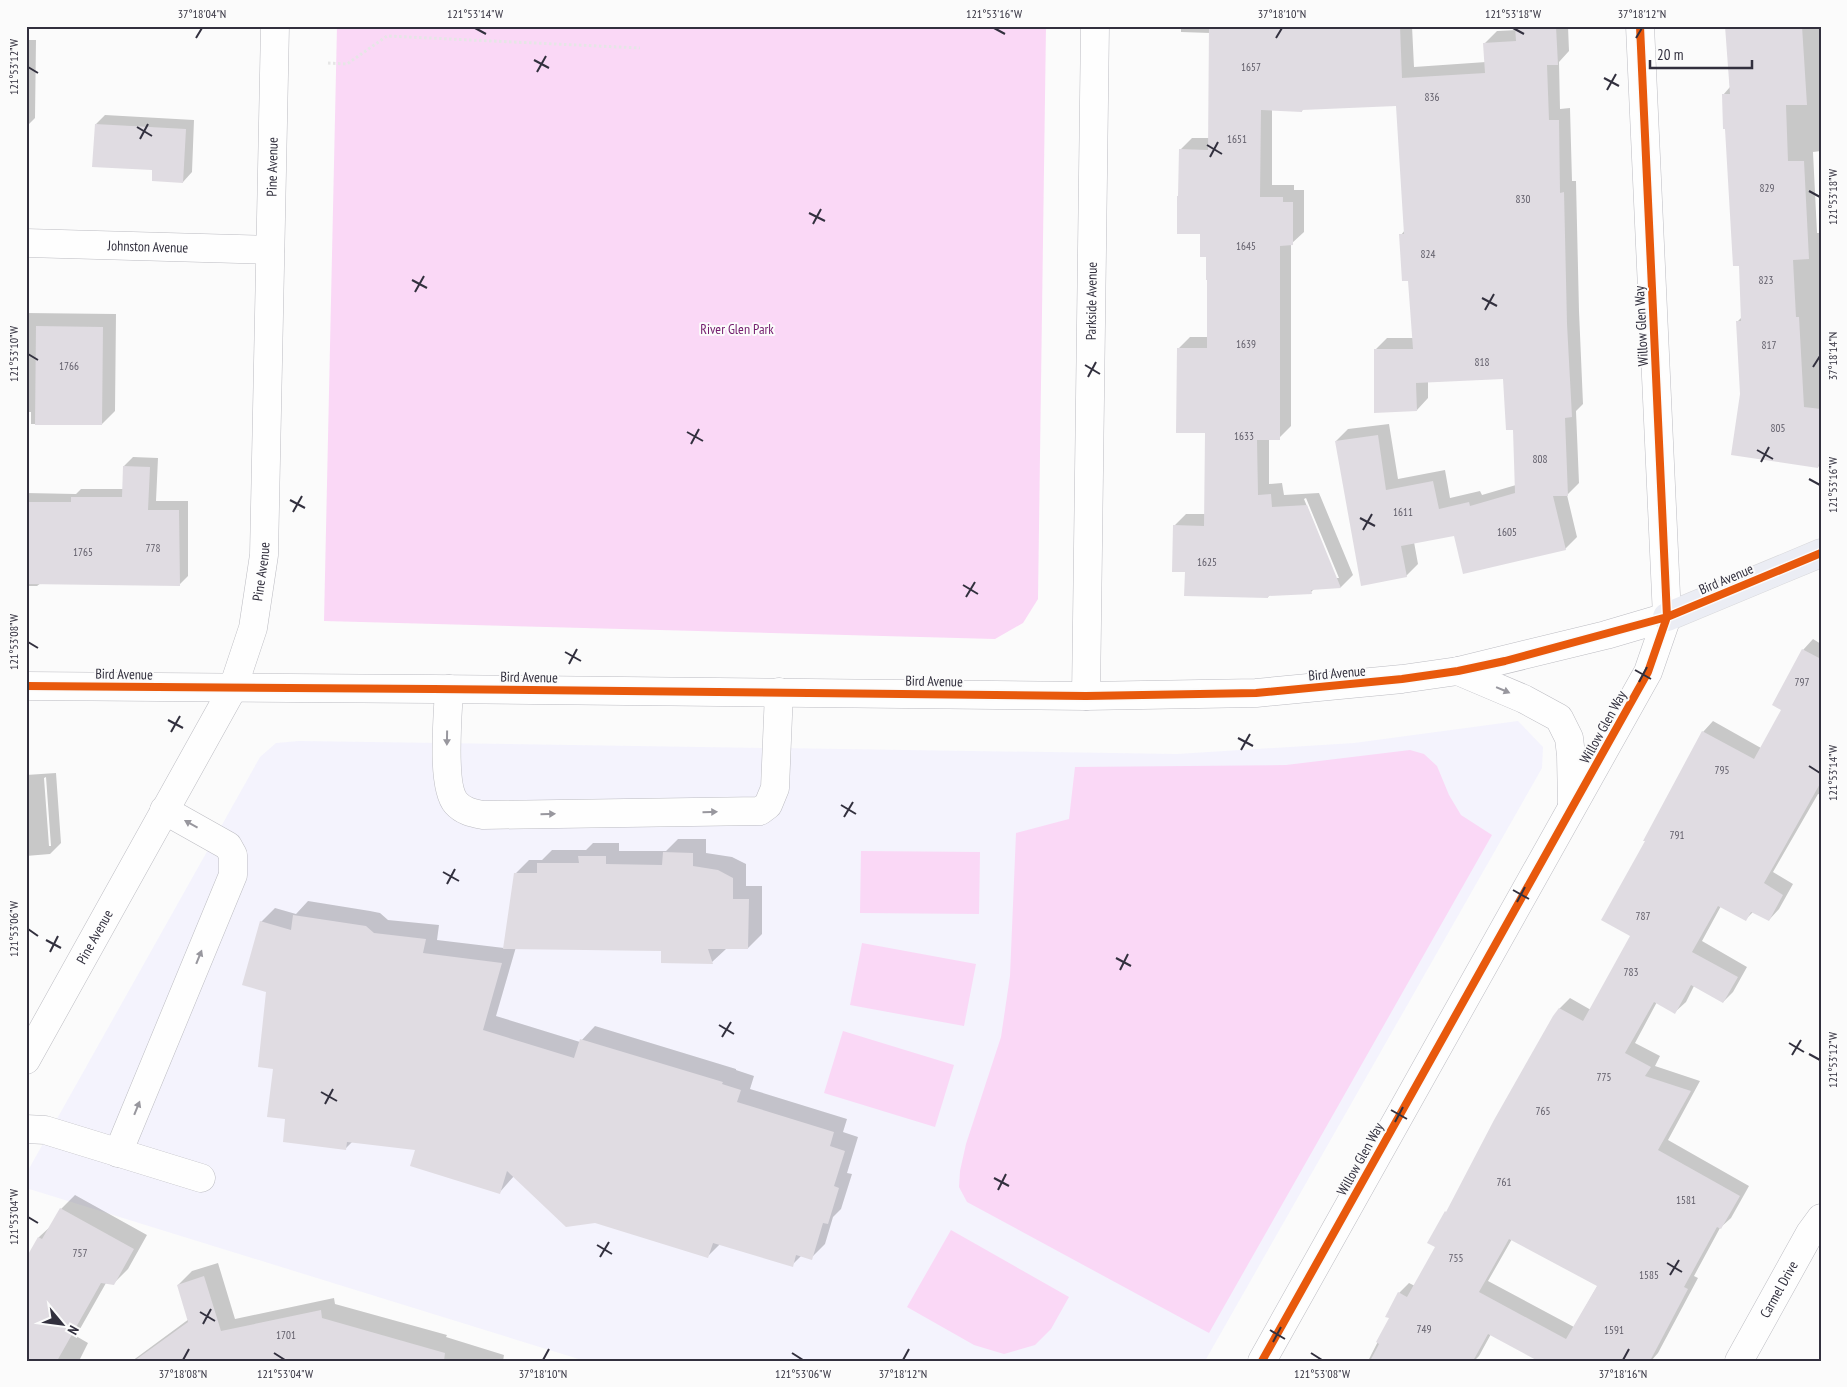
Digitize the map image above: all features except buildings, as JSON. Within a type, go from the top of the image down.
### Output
[{"type":"main road","name":"Bird Avenue","points":[[1667,617],[1821,553]]},
{"type":"street","name":"Pine Avenue","points":[[26,1060],[233,688],[253,628],[264,556],[275,26]]},
{"type":"street","name":"Parkside Avenue","points":[[1086,696],[1095,26]]},
{"type":"street","name":"Willow Glen Way","points":[[1262,1361],[1648,672],[1667,617],[1640,26]]},
{"type":"street","name":"Johnston Avenue","points":[[26,243],[270,250]]},
{"type":"street","name":"Bird Avenue","points":[[26,686],[1086,696],[1256,693],[1402,679],[1458,671],[1569,644],[1667,617]]},
{"type":"street","points":[[1458,671],[1524,699],[1559,718],[1569,738],[1572,755],[1572,806]]},
{"type":"street","points":[[449,689],[448,784],[455,802],[467,812],[483,815],[760,811],[768,805],[775,788],[779,692]]},
{"type":"street","points":[[118,1153],[233,875],[233,855],[228,846],[164,810]]},
{"type":"street","points":[[26,1129],[45,1130],[201,1178]]},
{"type":"street","name":"Carmel Drive","points":[[1739,1361],[1810,1233],[1821,1218]]},
{"type":"path","points":[[328,63],[348,64],[387,36],[640,48]]},
{"type":"shaded area","points":[[1518,721],[1543,747],[1542,768],[1205,1361],[585,1361],[26,1188],[26,1174],[260,757],[276,743],[299,741],[1177,754],[1354,743]]},
{"type":"green space","name":"River Glen Park","points":[[337,26],[1046,26],[1038,599],[1023,623],[995,639],[324,621]]},
{"type":"green space","points":[[1410,750],[1424,754],[1437,766],[1449,795],[1461,815],[1492,835],[1209,1333],[967,1202],[959,1187],[960,1171],[966,1144],[1001,1037],[1010,976],[1016,833],[1069,819],[1075,767],[1286,765]]},
{"type":"green space","points":[[861,851],[980,852],[979,914],[860,913]]},
{"type":"green space","points":[[862,943],[976,964],[964,1026],[850,1005]]},
{"type":"green space","points":[[843,1031],[954,1065],[935,1127],[824,1093]]},
{"type":"green space","points":[[951,1230],[1069,1297],[1051,1329],[1035,1345],[1004,1354],[974,1345],[907,1307]]},
{"type":"cycle path","points":[[1262,1361],[1648,672],[1667,617],[1640,26]]},
{"type":"cycle path","points":[[26,686],[1086,696],[1256,693],[1402,679],[1458,671],[1505,661],[1667,617],[1821,553]]}]
